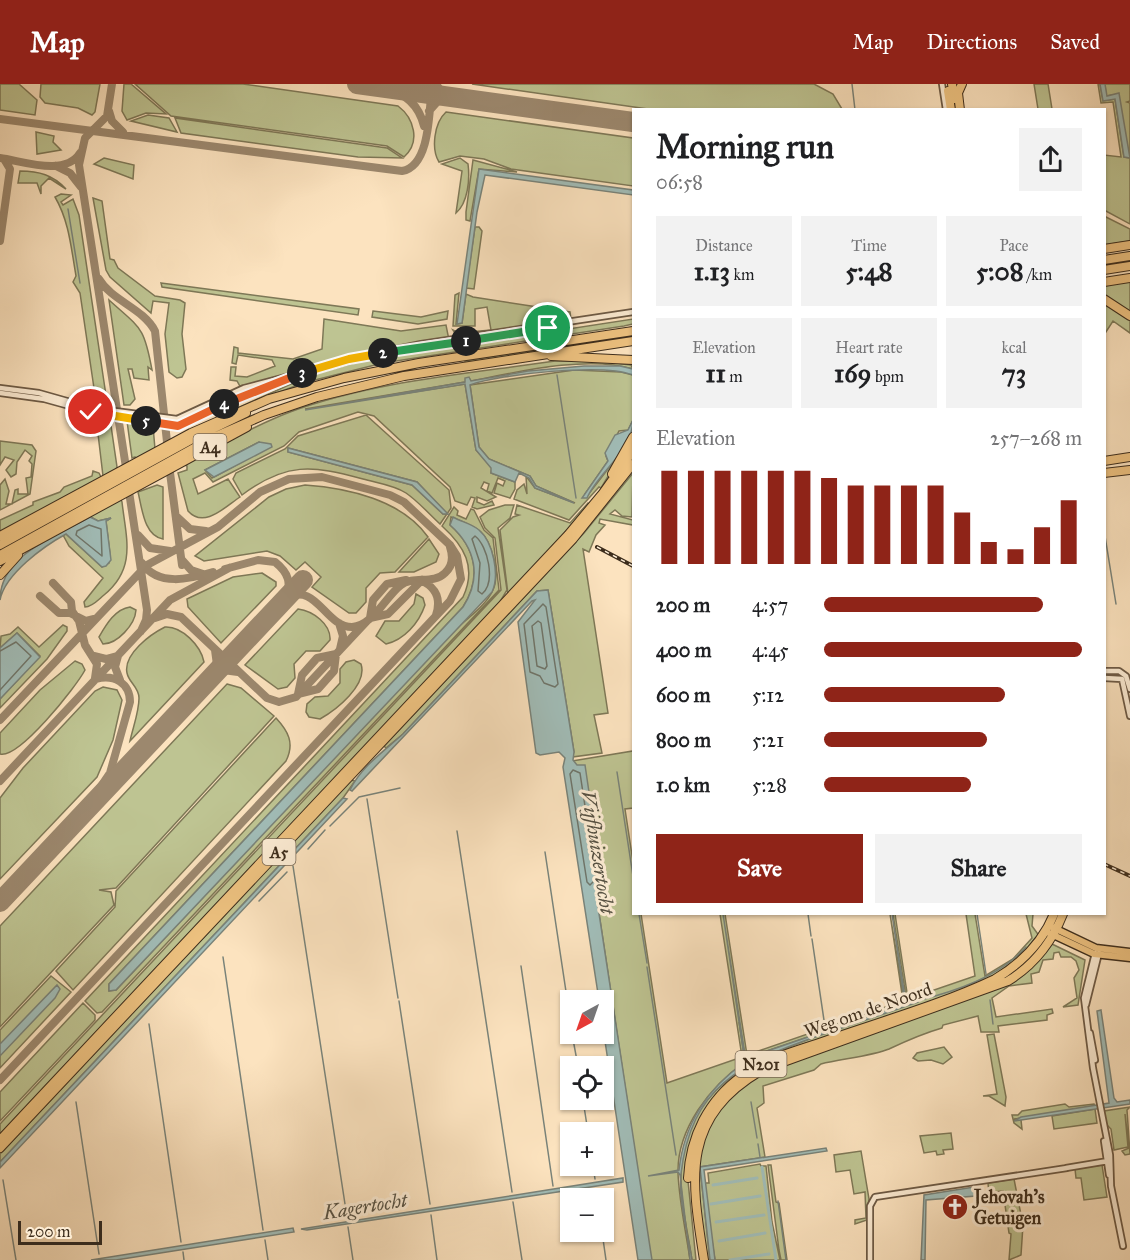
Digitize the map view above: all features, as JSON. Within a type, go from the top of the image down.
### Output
[{"type":"highway","points":[[945,84],[948,108]]},
{"type":"highway","points":[[952,84],[958,108]]},
{"type":"highway","points":[[958,108],[958,93],[962,84]]},
{"type":"highway","points":[[1106,249],[1130,244]]},
{"type":"highway","points":[[1106,260],[1130,256]]},
{"type":"highway","points":[[1106,270],[1130,266]]},
{"type":"highway","points":[[1106,282],[1130,278]]},
{"type":"highway","points":[[1106,300],[1130,316]]},
{"type":"highway","name":"A4","points":[[0,545],[198,436],[286,396],[344,378],[419,363],[632,329]]},
{"type":"highway","name":"A4","points":[[0,555],[212,438],[281,409],[346,389],[404,376],[632,341]]},
{"type":"highway","name":"A4","points":[[540,355],[632,360]]},
{"type":"highway","name":"A4","points":[[585,356],[632,365]]},
{"type":"highway","name":"A4","points":[[1,535],[210,423],[268,399],[286,396]]},
{"type":"highway","name":"A4","points":[[0,561],[281,409]]},
{"type":"highway","points":[[589,511],[632,439]]},
{"type":"highway","name":"A5","points":[[0,1140],[589,511],[632,452]]},
{"type":"highway","points":[[1106,461],[1130,457]]},
{"type":"highway","name":"A5","points":[[0,1148],[565,547],[632,465]]},
{"type":"highway","name":"A5","points":[[622,479],[632,470]]},
{"type":"highway","points":[[1106,473],[1130,470]]},
{"type":"highway","name":"A4","points":[[0,575],[14,558],[37,542]]},
{"type":"highway","name":"N201","points":[[1051,930],[1054,915]]},
{"type":"highway","name":"N201","points":[[1051,930],[1061,915]]},
{"type":"highway","name":"Weg om de Noord","points":[[699,1260],[689,1198],[690,1157],[704,1119],[731,1084],[763,1063],[995,979],[1026,957],[1051,930]]},
{"type":"highway","name":"Weg om de Noord","points":[[704,1260],[694,1189],[695,1159],[708,1123],[729,1093],[764,1069],[1008,981],[1035,960],[1051,930]]},
{"type":"main road","points":[[1051,930],[1097,952],[1130,958]]},
{"type":"main road","points":[[1097,952],[1130,952]]},
{"type":"street","points":[[0,390],[82,410],[149,419],[180,419],[244,388],[294,376],[334,362],[375,353],[632,314]]},
{"type":"street","points":[[1106,671],[1119,671],[1126,676],[1130,689]]},
{"type":"street","points":[[1106,678],[1126,676]]},
{"type":"street","points":[[1126,676],[1130,717]]},
{"type":"street","points":[[1097,952],[1086,985],[1086,1005],[1119,1242],[1127,1247]]},
{"type":"street","points":[[870,1260],[871,1201],[878,1197],[1108,1160]]},
{"type":"green space","points":[[0,84],[19,84],[37,100],[35,115],[0,110]]},
{"type":"green space","points":[[41,84],[100,84],[95,112],[92,115],[78,108],[45,103],[40,97]]},
{"type":"green space","points":[[124,84],[131,84],[166,114],[146,113],[127,120],[122,111]]},
{"type":"green space","points":[[135,84],[243,84],[398,106],[408,117],[414,137],[404,157],[387,146],[171,116]]},
{"type":"green space","points":[[472,84],[814,84],[833,94],[841,108],[641,108]]},
{"type":"green space","points":[[1034,84],[1048,84],[1052,108],[1038,108]]},
{"type":"green space","points":[[1098,84],[1100,84],[1103,101],[1115,99],[1124,157],[1130,158],[1130,224],[1106,211],[1106,155],[1121,157],[1113,102],[1101,103]]},
{"type":"green space","points":[[1105,84],[1130,84],[1130,101],[1127,102],[1130,103],[1130,154],[1118,94],[1106,96]]},
{"type":"green space","points":[[446,112],[632,138],[632,186],[511,169],[484,159],[460,156],[439,162],[435,150],[435,136]]},
{"type":"green space","points":[[148,115],[169,118],[177,132],[131,121]]},
{"type":"green space","points":[[175,118],[387,148],[402,158],[358,157],[181,133]]},
{"type":"green space","points":[[36,132],[54,136],[53,142],[61,150],[37,154]]},
{"type":"green space","points":[[104,158],[134,165],[133,179],[94,164]]},
{"type":"green space","points":[[460,158],[468,164],[469,177],[466,197],[456,213],[462,171],[442,164]]},
{"type":"green space","points":[[473,160],[517,172],[479,169],[470,221],[466,220],[466,212]]},
{"type":"green space","points":[[20,171],[45,175],[56,180],[66,189],[49,178],[41,186],[41,194],[37,183],[18,183]]},
{"type":"green space","points":[[61,194],[71,195],[61,202],[63,205],[73,199],[79,215],[107,402],[100,401],[95,395],[80,293],[73,282],[76,276],[69,235],[55,197]]},
{"type":"green space","points":[[93,198],[102,201],[110,259],[114,260],[118,268],[155,296],[185,303],[182,334],[186,369],[182,377],[177,378],[169,372],[165,334],[169,303],[153,301],[151,313],[110,277],[106,270]]},
{"type":"green space","points":[[1106,217],[1130,229],[1130,241],[1106,245]]},
{"type":"green space","points":[[475,227],[479,227],[482,231],[474,289],[466,288]]},
{"type":"green space","points":[[1130,280],[1130,313],[1106,298],[1106,285]]},
{"type":"green space","points":[[161,283],[359,309],[358,315],[162,287]]},
{"type":"green space","points":[[459,293],[456,324],[462,323],[466,294],[570,312],[571,320],[465,336],[460,333],[458,338],[453,330],[459,333],[491,330],[487,307],[475,309],[475,326],[453,326],[455,295]]},
{"type":"green space","points":[[109,300],[140,329],[152,370],[148,367],[149,380],[134,378],[132,369],[128,369],[135,399],[130,405],[124,405]]},
{"type":"green space","points":[[1106,304],[1130,320],[1130,333],[1113,321],[1106,332]]},
{"type":"green space","points":[[373,311],[421,317],[448,311],[447,319],[418,324],[372,317]]},
{"type":"green space","points":[[324,319],[401,331],[446,325],[449,340],[369,354],[241,388],[237,381],[230,380],[231,367],[236,367],[235,376],[247,377],[275,366],[272,360],[238,355],[236,364],[232,363],[234,347],[238,348],[238,353],[293,359],[322,349]]},
{"type":"green space","points":[[632,319],[632,324],[624,326],[383,363],[303,383],[233,410],[311,375],[361,361]]},
{"type":"green space","points":[[632,335],[632,338],[465,363],[465,361]]},
{"type":"green space","points":[[555,361],[596,361],[631,365],[632,367],[595,364],[552,366],[471,381],[469,378],[465,382],[305,409],[465,384],[476,450],[492,468],[491,473],[515,482],[515,489],[510,498],[494,493],[497,483],[503,486],[505,481],[498,478],[492,493],[487,491],[489,484],[484,482],[481,488],[496,497],[487,501],[477,497],[477,502],[484,505],[492,501],[494,505],[477,509],[472,507],[475,498],[471,497],[467,505],[455,501],[450,487],[374,416],[358,412],[299,432],[284,446],[213,482],[205,473],[193,479],[198,494],[228,479],[240,497],[221,511],[208,517],[194,516],[188,511],[178,473],[187,470],[187,466],[183,464],[249,430],[322,401],[388,386]],"holes":[[[259,442],[268,448],[212,478],[205,470]]]},
{"type":"green space","points":[[574,370],[621,372],[632,375],[632,422],[628,430],[619,431],[606,456],[608,461],[585,494],[587,496],[611,465],[632,431],[632,437],[601,488],[599,487],[569,520],[514,499],[517,490],[524,484],[527,494],[526,476],[535,488],[575,503],[536,486],[530,476],[489,459],[479,447],[470,385]]},
{"type":"green space","points":[[366,415],[449,490],[451,508],[447,514],[440,524],[420,504],[396,488],[345,474],[314,469],[300,469],[272,477],[242,495],[233,479],[236,473],[285,449],[298,436]],"holes":[[[288,448],[417,482],[447,514],[443,514],[412,485],[288,452]]]},
{"type":"green space","points":[[96,417],[110,419],[117,467],[115,471],[103,476]]},
{"type":"green space","points":[[127,421],[153,426],[155,449],[136,460],[135,457],[132,458]]},
{"type":"green space","points":[[0,441],[32,445],[36,451],[30,494],[12,504],[15,490],[18,489],[18,494],[28,494],[26,478],[31,477],[32,464],[29,461],[32,456],[25,450],[17,462],[16,474],[11,477],[6,470],[14,460],[5,457],[0,465]]},
{"type":"green space","points":[[93,471],[99,473],[102,479],[0,532],[0,520],[33,505],[33,502],[60,492],[64,487],[92,476]]},
{"type":"green space","points":[[632,474],[632,517],[622,516],[615,510],[610,514],[632,520],[632,525],[600,519],[599,523],[605,525],[596,535],[589,552],[583,549],[608,713],[594,715],[602,753],[572,757],[574,752],[548,590],[537,591],[403,734],[386,748],[384,746],[584,533]]},
{"type":"green space","points":[[5,479],[9,491],[6,504],[11,504],[0,510],[0,485]]},
{"type":"green space","points":[[157,485],[163,487],[163,539],[152,533],[148,527],[138,492]]},
{"type":"green space","points":[[305,485],[339,489],[373,498],[404,514],[428,537],[395,572],[380,573],[366,588],[366,602],[356,613],[349,613],[312,587],[321,577],[305,562],[296,570],[280,556],[267,551],[204,561],[195,556],[269,497],[286,489]]},
{"type":"green space","points":[[120,498],[127,540],[125,563],[114,585],[95,603],[85,607],[84,602],[103,578],[69,546],[63,535],[66,534],[102,567],[109,563],[106,521],[111,518],[98,521],[89,516]]},
{"type":"green space","points":[[588,503],[590,505],[508,594],[500,530],[513,517],[519,515],[515,514],[517,505],[570,523]]},
{"type":"green space","points":[[514,505],[510,518],[498,528],[507,590],[498,605],[0,1134],[0,1124],[501,590],[495,538],[485,528],[480,517],[489,510]]},
{"type":"green space","points":[[454,507],[458,511],[457,515],[466,519],[471,509],[474,510],[484,530],[493,538],[499,590],[102,1012],[97,1013],[85,1001],[463,597],[469,576],[466,558],[457,541],[442,526]],"holes":[[[451,517],[481,532],[488,543],[494,559],[496,576],[490,596],[451,633],[116,990],[109,991],[109,984],[463,607],[473,585],[473,563],[466,543],[450,525]]]},
{"type":"green space","points":[[429,539],[439,554],[436,562],[414,572],[399,572]]},
{"type":"green space","points":[[262,573],[276,582],[276,586],[221,643],[188,607],[187,599],[233,577]]},
{"type":"green space","points":[[416,594],[423,598],[425,605],[419,618],[405,635],[386,644],[376,636],[385,621],[399,621],[414,604]]},
{"type":"green space","points":[[130,607],[136,610],[129,627],[114,641],[103,644],[99,637],[108,623],[115,614]]},
{"type":"green space","points":[[298,609],[309,612],[320,619],[328,629],[330,640],[320,651],[306,651],[294,664],[295,678],[287,687],[278,689],[245,665]]},
{"type":"green space","points":[[63,625],[67,627],[67,631],[47,659],[0,708],[0,699],[40,656],[17,633],[0,648],[1,636],[10,634],[18,627],[39,647]]},
{"type":"green space","points":[[165,627],[178,630],[190,638],[204,662],[130,741],[139,698],[127,673],[129,659],[139,646]]},
{"type":"green space","points":[[354,660],[361,664],[362,672],[360,680],[349,696],[320,719],[309,717],[306,712],[307,704],[315,697],[328,696],[340,683],[340,669],[346,662]]},
{"type":"green space","points":[[75,661],[82,664],[85,670],[71,691],[33,734],[9,753],[0,754],[0,733],[40,690]]},
{"type":"green space","points":[[227,684],[241,688],[274,716],[116,888],[99,890],[111,892],[114,905],[0,1027],[0,926]]},
{"type":"green space","points":[[103,687],[117,690],[122,700],[113,740],[97,777],[0,879],[0,798],[23,768],[95,691]]},
{"type":"green space","points":[[276,718],[289,738],[290,749],[286,761],[73,990],[56,971],[115,907],[116,891]]},
{"type":"green space","points":[[632,751],[632,808],[625,809],[632,855],[632,915],[641,915],[667,1083],[742,1057],[720,915],[725,915],[747,1055],[903,1001],[890,915],[905,1004],[767,1051],[746,1062],[739,1022],[745,1062],[720,1083],[698,1110],[683,1140],[679,1157],[680,1194],[690,1260],[651,1260],[614,1013],[614,990],[611,990],[577,766],[572,761]]},
{"type":"green space","points":[[351,780],[355,781],[343,798],[0,1162],[0,1154]]},
{"type":"green space","points":[[893,915],[895,915],[908,999],[975,976],[966,915],[975,915],[985,976],[1013,959],[1032,938],[1026,915],[1033,915],[1032,926],[1040,937],[1032,949],[994,978],[732,1081],[687,1171],[696,1260],[692,1260],[683,1206],[681,1173],[685,1144],[694,1119],[708,1099],[747,1067],[770,1055],[907,1003]]},
{"type":"green space","points":[[1052,944],[1085,960],[1078,1005],[1063,1007],[1077,998],[1074,978],[1079,970],[1076,961],[1071,957],[1061,957],[1059,952],[1054,953],[1053,959],[1043,960],[1039,972],[1031,974],[1032,983],[1009,986],[992,998],[996,1017],[1052,1009],[1053,1013],[1047,1015],[1047,1020],[998,1026],[999,1032],[981,1032],[978,1016],[943,1025],[942,1028],[889,1049],[821,1064],[814,1070],[763,1086],[764,1103],[757,1108],[765,1157],[700,1167],[710,1260],[707,1260],[699,1204],[700,1157],[705,1135],[716,1114],[733,1094],[758,1074],[1029,969]]},
{"type":"green space","points":[[51,976],[71,992],[0,1068],[0,1030]]},
{"type":"green space","points":[[83,1003],[95,1015],[95,1020],[0,1121],[0,1092]]},
{"type":"green space","points":[[994,1034],[1006,1097],[1005,1106],[989,1096],[983,1096],[997,1094],[987,1035]]},
{"type":"green space","points":[[944,1047],[952,1057],[943,1064],[931,1060],[918,1061],[913,1058],[917,1053]]},
{"type":"green space","points":[[1065,1104],[1069,1107],[1094,1104],[1095,1107],[1014,1119],[1021,1120],[1022,1129],[1014,1123],[1012,1115],[1018,1115],[1022,1111]]},
{"type":"green space","points":[[1130,1107],[1127,1110],[1130,1154],[1125,1155],[1122,1151],[1129,1148],[1125,1114],[1128,1147],[1114,1150],[1111,1129],[1106,1124],[1104,1111]]},
{"type":"green space","points":[[1095,1109],[1097,1123],[1054,1129],[1052,1116]]},
{"type":"green space","points":[[951,1133],[953,1149],[943,1150],[944,1154],[937,1155],[936,1151],[924,1153],[920,1136]]},
{"type":"green space","points":[[861,1151],[869,1199],[867,1220],[855,1224],[855,1220],[866,1218],[865,1192],[854,1194],[850,1170],[836,1172],[834,1155]]},
{"type":"green space","points":[[760,1164],[766,1166],[772,1222],[780,1260],[715,1260],[703,1183],[709,1183],[708,1173]]},
{"type":"green space","points":[[768,1165],[771,1165],[776,1202],[779,1203],[787,1260],[781,1260],[779,1250]]},
{"type":"green space","points":[[1102,1165],[1107,1197],[1084,1200],[1081,1178],[1076,1178],[1075,1169]]},
{"type":"green space","points":[[1014,1179],[1023,1225],[1021,1255],[1009,1260],[1011,1234],[1003,1191],[989,1195],[988,1183]]},
{"type":"water","points":[[1100,84],[1105,84],[1107,96],[1119,93],[1130,158],[1124,157],[1115,99],[1103,101]]},
{"type":"water","points":[[479,169],[632,190],[632,195],[485,175],[477,212],[462,323],[457,324]]},
{"type":"water","points":[[584,366],[620,366],[632,369],[632,375],[599,370],[552,371],[504,377],[470,385],[479,447],[489,459],[530,476],[536,486],[574,503],[535,488],[529,478],[519,473],[515,482],[491,473],[491,468],[476,450],[465,384],[305,410],[465,382],[465,378],[469,377],[471,381],[528,371]]},
{"type":"water","points":[[632,422],[627,442],[587,498],[582,498],[608,461],[605,453],[615,435],[628,430]]},
{"type":"water","points":[[259,442],[271,444],[272,447],[214,477],[205,470]]},
{"type":"water","points":[[288,448],[417,482],[448,514],[443,514],[412,485],[288,452]]},
{"type":"water","points":[[90,517],[98,521],[111,518],[106,521],[111,560],[106,566],[102,567],[66,534],[37,553],[17,571],[3,590],[0,600],[2,584],[9,571],[20,559],[47,540]]},
{"type":"water","points":[[453,517],[479,530],[488,542],[495,568],[492,592],[116,990],[109,991],[109,984],[463,607],[473,585],[473,564],[466,543],[450,525]]},
{"type":"water","points":[[548,590],[574,752],[573,760],[577,765],[585,765],[603,887],[596,888],[596,894],[611,990],[597,990],[563,767],[565,758],[559,752],[540,755],[536,753],[518,622],[535,600],[352,791],[350,790],[367,767],[403,734],[537,591]]},
{"type":"water","points":[[17,633],[40,657],[0,699],[0,648]]},
{"type":"water","points":[[343,798],[347,799],[0,1168],[0,1162]]},
{"type":"water","points":[[723,915],[746,1061],[767,1051],[905,1004],[892,915],[906,1003],[917,999],[918,1002],[790,1046],[743,1069],[724,1082],[708,1099],[696,1120],[687,1144],[681,1181],[678,1172],[648,1176],[679,1170],[686,1137],[700,1108],[719,1084],[745,1062]]},
{"type":"water","points":[[57,985],[60,989],[55,998],[0,1056],[0,1044]]},
{"type":"water","points":[[1101,1010],[1114,1098],[1117,1102],[1130,1100],[1130,1104],[1014,1121],[1021,1117],[1109,1103],[1097,1011]]},
{"type":"water","points":[[614,1012],[652,1260],[638,1260],[614,1101],[614,1056],[607,1056],[605,1044],[614,1044]]},
{"type":"water","points":[[826,1148],[827,1151],[704,1170],[715,1260],[710,1260],[700,1167]]},
{"type":"water","points":[[623,1178],[623,1182],[584,1188],[560,1188],[560,1192],[307,1230],[301,1229]]},
{"type":"water","points":[[681,1181],[687,1231],[682,1206]]},
{"type":"water","points":[[974,1187],[979,1190],[976,1196],[926,1200],[925,1260],[921,1260],[924,1195]]},
{"type":"water","points":[[293,1228],[294,1232],[116,1260],[91,1260]]},
{"type":"water","points":[[687,1231],[690,1250],[692,1260],[690,1260]]},
{"type":"waterway","points":[[852,84],[855,108]]},
{"type":"waterway","points":[[68,209],[80,283]]},
{"type":"waterway","points":[[557,375],[576,498]]},
{"type":"waterway","points":[[1106,542],[1116,604]]},
{"type":"waterway","points":[[617,772],[632,870]]},
{"type":"waterway","points":[[330,826],[359,797],[400,788]]},
{"type":"waterway","points":[[367,799],[398,998]]},
{"type":"waterway","points":[[308,849],[325,830]]},
{"type":"waterway","points":[[457,831],[512,1192]]},
{"type":"waterway","points":[[545,852],[566,990]]},
{"type":"waterway","name":"Kagertocht","points":[[293,866],[347,1217]]},
{"type":"waterway","points":[[259,901],[287,872]]},
{"type":"waterway","points":[[639,915],[647,963]]},
{"type":"waterway","points":[[808,915],[811,936]]},
{"type":"waterway","points":[[977,915],[986,974]]},
{"type":"waterway","points":[[812,939],[825,1027]]},
{"type":"waterway","points":[[917,1001],[976,982],[1003,967],[1026,947]]},
{"type":"waterway","points":[[223,957],[263,1230]]},
{"type":"waterway","points":[[521,966],[553,1186]]},
{"type":"waterway","points":[[647,967],[676,1155]]},
{"type":"waterway","points":[[990,1000],[993,1024]]},
{"type":"waterway","points":[[399,1001],[430,1204]]},
{"type":"waterway","points":[[149,1024],[181,1242]]},
{"type":"waterway","points":[[574,1044],[576,1056]]},
{"type":"waterway","points":[[76,1102],[99,1254]]},
{"type":"waterway","points":[[751,1102],[757,1138]]},
{"type":"waterway","points":[[585,1110],[586,1122]]},
{"type":"waterway","points":[[758,1144],[760,1157]]},
{"type":"waterway","points":[[762,1167],[776,1260]]},
{"type":"waterway","points":[[713,1185],[757,1178]]},
{"type":"waterway","points":[[3,1180],[16,1260]]},
{"type":"waterway","points":[[711,1204],[760,1196]]},
{"type":"waterway","points":[[778,1201],[786,1260]]},
{"type":"waterway","points":[[513,1202],[522,1260]]},
{"type":"waterway","points":[[431,1215],[437,1260]]},
{"type":"waterway","points":[[716,1222],[764,1215]]},
{"type":"waterway","name":"Kagertocht","points":[[348,1227],[353,1260]]},
{"type":"waterway","points":[[719,1241],[765,1233]]},
{"type":"waterway","points":[[265,1240],[268,1260]]},
{"type":"waterway","points":[[603,1242],[606,1260]]},
{"type":"waterway","points":[[183,1252],[184,1260]]},
{"type":"waterway","points":[[730,1260],[769,1254]]},
{"type":"taxiway","points":[[112,84],[107,116],[85,138],[79,165],[127,474]]},
{"type":"taxiway","points":[[405,91],[418,90],[428,84]]},
{"type":"taxiway","points":[[0,119],[402,171],[411,167],[423,148],[429,121],[432,84]]},
{"type":"taxiway","points":[[436,84],[441,91],[452,97]]},
{"type":"taxiway","points":[[385,88],[399,93],[410,101],[419,112],[424,126]]},
{"type":"taxiway","points":[[429,111],[437,102],[452,97]]},
{"type":"taxiway","points":[[109,111],[112,121],[123,132]]},
{"type":"taxiway","points":[[0,158],[54,166],[73,160],[80,153]]},
{"type":"taxiway","points":[[0,241],[10,169],[4,159]]},
{"type":"taxiway","points":[[56,166],[70,173],[81,187]]},
{"type":"taxiway","points":[[99,279],[112,293],[143,316],[155,331],[168,451]]},
{"type":"taxiway","points":[[169,465],[182,565]]},
{"type":"taxiway","points":[[0,720],[147,565],[218,527],[260,492],[289,479],[322,477],[390,495],[404,502],[450,545],[457,556],[461,579],[450,601],[0,1080]]},
{"type":"taxiway","points":[[128,485],[147,610],[141,631]]},
{"type":"taxiway","points":[[176,516],[190,529],[206,531]]},
{"type":"taxiway","points":[[138,535],[150,548],[170,551]]},
{"type":"taxiway","points":[[285,599],[305,595],[343,625],[352,627],[360,625],[373,616],[401,585],[406,582],[435,579],[445,573],[452,561],[450,547]]},
{"type":"taxiway","points":[[182,560],[191,570],[203,574]]},
{"type":"taxiway","points":[[225,569],[258,560],[275,562],[288,579],[285,599]]},
{"type":"taxiway","points":[[142,563],[149,571],[165,578],[185,579],[213,572]]},
{"type":"taxiway","points":[[0,781],[170,600],[229,568]]},
{"type":"taxiway","points":[[370,618],[373,600],[387,584],[406,580]]},
{"type":"taxiway","points":[[370,618],[388,614],[422,580]]},
{"type":"taxiway","points":[[422,581],[431,587],[438,599],[436,615]]},
{"type":"taxiway","points":[[53,583],[71,602],[72,611],[79,621],[85,645],[97,664],[95,678]]},
{"type":"taxiway","points":[[40,596],[59,613],[70,613],[86,621],[94,619]]},
{"type":"taxiway","points":[[155,618],[167,614],[181,617],[267,698],[279,702],[296,697],[367,621]]},
{"type":"taxiway","points":[[339,623],[343,636],[340,649]]},
{"type":"taxiway","points":[[212,676],[217,665],[215,650]]},
{"type":"taxiway","points":[[336,654],[334,671],[318,689],[298,694],[302,675],[317,658],[336,654]]},
{"type":"taxiway","points":[[94,656],[106,659],[117,656]]},
{"type":"taxiway","points":[[118,656],[115,667],[120,680]]},
{"type":"taxiway","points":[[212,677],[223,670],[238,672]]},
{"type":"taxiway","points":[[81,816],[110,773],[130,702],[127,690],[120,682],[109,678],[96,679]]},
{"type":"runway","points":[[357,84],[632,122]]},
{"type":"runway","points":[[0,902],[303,580]]},
{"type":"railway","points":[[597,547],[632,565]]},
{"type":"railway","points":[[1106,865],[1130,876]]},
{"type":"place","name":"Jehovah's Getuigen","points":[[955,1207]]},
{"type":"route","points":[[91,412],[178,426],[192,417],[321,366],[375,353],[548,328]]},
{"type":"water label","name":"Vijfhuizertocht","points":[[598,852]]}]
